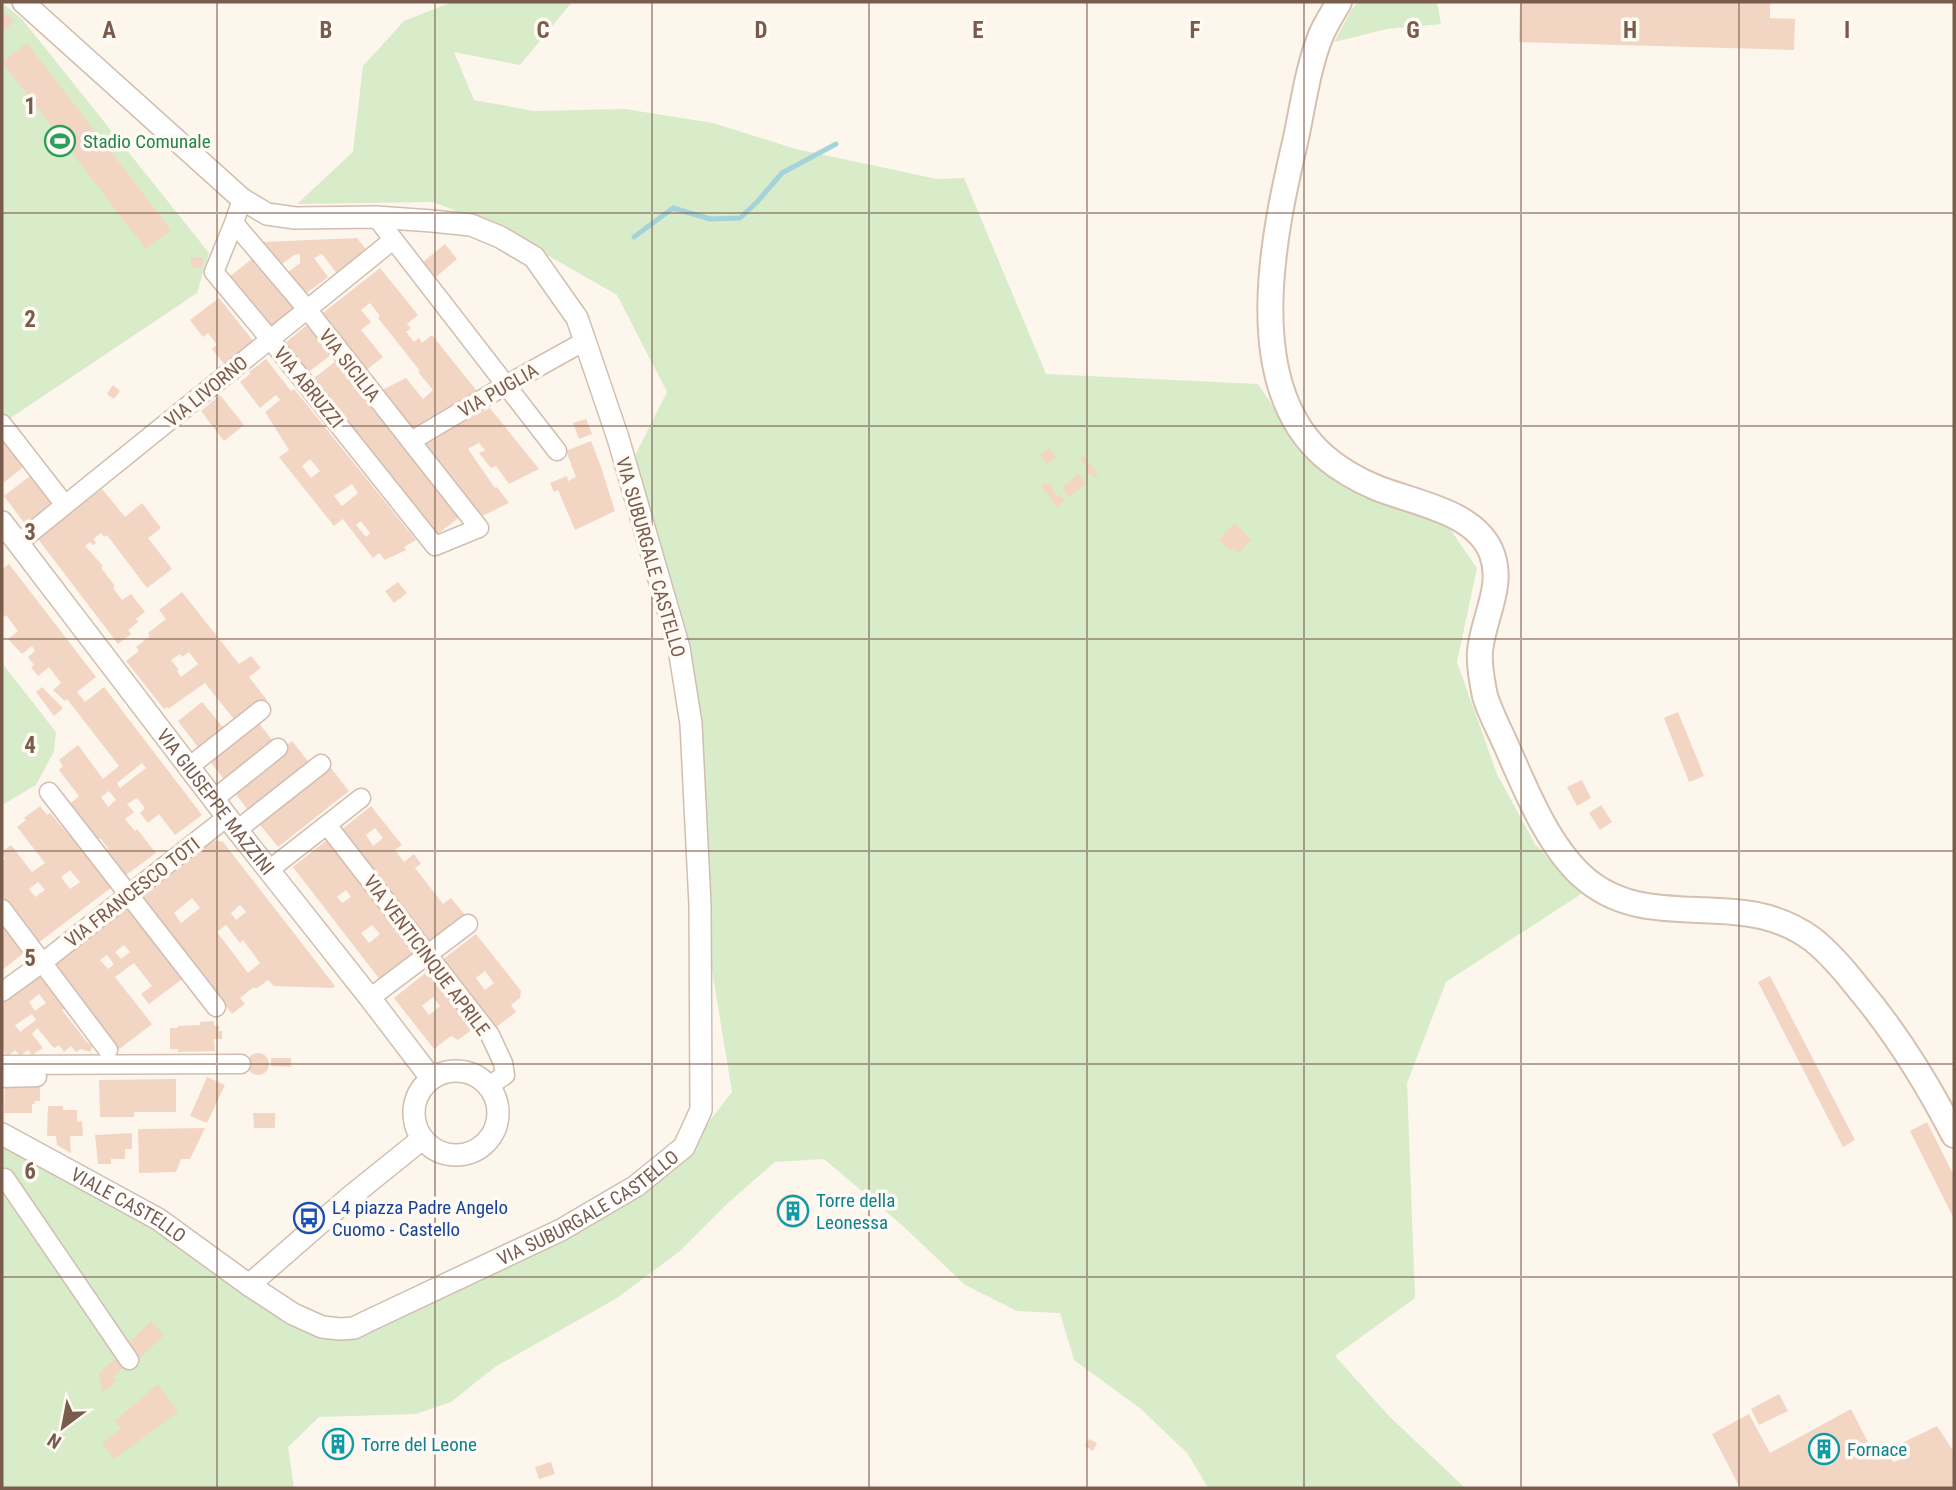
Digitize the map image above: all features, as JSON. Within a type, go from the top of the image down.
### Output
[{"type":"main road","points":[[1339,2],[1315,51],[1273,256],[1270,290],[1273,345],[1279,381],[1289,409],[1309,441],[1340,468],[1370,485],[1446,512],[1469,525],[1485,541],[1494,559],[1496,581],[1480,652],[1486,699],[1539,815],[1572,866],[1597,888],[1630,903],[1671,910],[1753,914],[1772,918],[1810,938],[1845,972],[1875,1008],[1923,1079],[1954,1135]]},
{"type":"street","name":"VIA SUBURGALE CASTELLO","points":[[23,2],[242,199],[267,214],[295,218],[376,217],[432,220],[471,225],[500,237],[534,257],[578,318],[618,438],[679,648],[691,724],[700,905],[701,1110],[684,1147],[636,1186],[561,1230],[354,1328],[322,1327],[293,1314],[249,1285]]},
{"type":"street","points":[[234,223],[242,199]]},
{"type":"street","points":[[376,217],[557,451]]},
{"type":"street","name":"VIA SICILIA","points":[[234,223],[307,309],[479,528]]},
{"type":"street","name":"VIA ABRUZZI","points":[[234,223],[214,272],[435,546],[479,528]]},
{"type":"street","name":"VIA LIVORNO","points":[[18,543],[393,240]]},
{"type":"street","name":"VIA PUGLIA","points":[[411,441],[585,341]]},
{"type":"street","points":[[2,424],[65,505]]},
{"type":"street","name":"VIA GIUSEPPE MAZZINI","points":[[2,522],[430,1078]]},
{"type":"street","points":[[190,766],[261,710]]},
{"type":"street","points":[[214,799],[278,748]]},
{"type":"street","name":"VIA FRANCESCO TOTI","points":[[2,992],[130,894],[321,764]]},
{"type":"street","points":[[49,792],[216,1007]]},
{"type":"street","points":[[270,870],[361,798]]},
{"type":"street","name":"VIA VENTICINQUE APRILE","points":[[327,825],[490,1035],[499,1052],[505,1075],[489,1086]]},
{"type":"street","points":[[2,909],[108,1050]]},
{"type":"street","points":[[370,998],[468,924]]},
{"type":"street","points":[[2,1065],[241,1063]]},
{"type":"street","points":[[461,1070],[477,1076],[489,1086],[499,1111],[492,1136],[482,1146],[471,1153],[458,1156],[432,1149],[422,1139],[413,1114],[415,1100],[430,1078],[461,1070]]},
{"type":"street","points":[[2,1078],[176,1074]]},
{"type":"street","name":"VIALE CASTELLO","points":[[2,1134],[158,1219],[249,1285]]},
{"type":"street","points":[[249,1285],[350,1197],[422,1139]]},
{"type":"street","points":[[5,1178],[129,1360]]},
{"type":"green space","points":[[452,2],[572,2],[520,65],[454,52],[474,100],[534,111],[625,109],[713,123],[796,149],[937,179],[964,178],[1046,374],[1258,384],[1310,462],[1363,495],[1448,526],[1477,568],[1457,662],[1497,774],[1535,844],[1581,894],[1446,982],[1407,1083],[1415,1298],[1335,1356],[1389,1416],[1465,1488],[1208,1488],[1188,1454],[1141,1409],[1074,1360],[1060,1313],[1017,1311],[965,1285],[903,1226],[824,1159],[775,1162],[728,1203],[680,1251],[617,1298],[495,1367],[451,1402],[416,1414],[319,1417],[288,1447],[294,1488],[2,1488],[2,1136],[94,1188],[293,1316],[354,1330],[686,1151],[732,1092],[709,952],[692,662],[623,479],[667,392],[617,295],[500,228],[433,202],[297,204],[353,152],[363,66],[404,21]]},
{"type":"green space","points":[[1358,2],[1437,2],[1441,24],[1387,29],[1334,42]]},
{"type":"green space","name":"Stadio Comunale","points":[[2,3],[22,19],[209,253],[197,293],[6,421],[2,415]]},
{"type":"green space","points":[[2,663],[56,732],[54,751],[36,785],[2,805]]},
{"type":"building","points":[[1770,2],[1770,18],[1795,19],[1794,50],[1519,42],[1520,3]]},
{"type":"building","points":[[2,10],[14,21],[2,33]]},
{"type":"building","points":[[27,43],[171,230],[146,249],[2,62]]},
{"type":"building","points":[[357,238],[368,252],[338,275],[322,254],[314,258],[328,277],[304,295],[287,273],[300,263],[300,254],[294,255],[281,265],[263,242]]},
{"type":"building","points":[[445,244],[457,259],[436,277],[423,262]]},
{"type":"building","points":[[191,257],[203,258],[202,268],[191,267]]},
{"type":"building","points":[[253,258],[296,309],[272,329],[229,277]]},
{"type":"building","points":[[380,268],[418,315],[407,324],[411,328],[406,332],[414,342],[419,338],[422,343],[432,335],[480,395],[412,431],[380,391],[406,378],[423,399],[433,390],[378,318],[380,316],[370,303],[361,310],[371,322],[361,330],[383,357],[364,372],[319,316]]},
{"type":"building","points":[[219,298],[254,342],[225,365],[212,349],[217,345],[208,333],[203,337],[190,320]]},
{"type":"building","points":[[307,325],[331,355],[307,373],[284,344]]},
{"type":"building","points":[[266,359],[291,391],[294,389],[416,540],[404,547],[406,550],[385,560],[379,553],[373,558],[343,519],[334,526],[279,457],[289,450],[265,412],[280,400],[276,395],[260,408],[240,382]],"holes":[[[310,459],[320,471],[311,478],[302,466]],[[352,484],[358,493],[342,506],[334,496]],[[361,521],[370,533],[366,537],[356,525]]]},
{"type":"building","points":[[336,361],[460,517],[436,535],[313,379]]},
{"type":"building","points":[[113,385],[120,391],[114,399],[107,394]]},
{"type":"building","points":[[220,395],[244,425],[224,441],[201,411]]},
{"type":"building","points":[[490,408],[539,469],[509,484],[496,466],[491,468],[479,453],[485,450],[479,443],[468,449],[509,503],[480,517],[422,443]]},
{"type":"building","points":[[586,419],[592,434],[579,439],[573,423]]},
{"type":"building","points":[[5,436],[27,464],[2,484],[2,438]]},
{"type":"building","points":[[591,441],[615,511],[575,530],[558,490],[554,492],[550,483],[567,476],[568,481],[576,477],[566,451]]},
{"type":"building","points":[[1049,448],[1056,457],[1047,464],[1040,455]]},
{"type":"building","points":[[1084,456],[1098,474],[1094,477],[1085,470],[1088,469],[1080,459]]},
{"type":"building","points":[[34,473],[55,501],[25,524],[4,496]]},
{"type":"building","points":[[1078,474],[1086,483],[1069,497],[1062,488]]},
{"type":"building","points":[[1045,482],[1054,488],[1052,489],[1057,497],[1060,494],[1065,500],[1057,507],[1041,486]]},
{"type":"building","points":[[102,489],[125,517],[142,503],[161,528],[148,538],[172,569],[147,588],[107,535],[104,537],[101,533],[93,539],[96,543],[93,545],[90,542],[85,546],[103,566],[101,568],[122,600],[131,594],[145,612],[128,630],[131,634],[118,644],[38,539]]},
{"type":"building","points":[[1235,523],[1251,540],[1238,553],[1233,548],[1230,551],[1219,539]]},
{"type":"building","points":[[9,564],[96,677],[77,692],[85,702],[104,687],[202,815],[175,835],[159,814],[148,823],[140,813],[145,808],[137,798],[127,804],[134,812],[125,819],[135,831],[137,829],[156,853],[126,875],[108,848],[100,838],[97,840],[70,804],[79,796],[59,770],[63,766],[59,760],[78,745],[103,779],[119,766],[67,699],[65,701],[53,690],[61,683],[49,667],[38,676],[31,667],[34,665],[28,657],[35,651],[32,646],[22,654],[8,639],[18,631],[6,615],[2,618],[2,569]],"holes":[[[142,763],[146,768],[120,788],[117,783]],[[109,791],[116,800],[108,807],[101,797]]]},
{"type":"building","points":[[398,582],[407,593],[394,603],[385,591]]},
{"type":"building","points":[[182,592],[239,664],[251,656],[261,668],[249,677],[267,700],[237,723],[205,683],[168,709],[164,709],[126,661],[139,651],[136,647],[150,636],[148,633],[166,619],[159,610]],"holes":[[[189,652],[198,664],[181,677],[171,660]]]},
{"type":"building","points":[[42,687],[63,708],[54,716],[36,692]]},
{"type":"building","points":[[202,702],[226,731],[201,751],[178,721]]},
{"type":"building","points":[[1678,712],[1704,776],[1689,782],[1664,718]]},
{"type":"building","points":[[258,722],[276,745],[227,783],[209,760]]},
{"type":"building","points":[[292,741],[311,765],[250,813],[232,789]]},
{"type":"building","points":[[330,767],[349,791],[278,847],[257,821]]},
{"type":"building","points":[[1582,780],[1591,798],[1577,806],[1567,787]]},
{"type":"building","points":[[1601,805],[1612,822],[1600,830],[1589,813]]},
{"type":"building","points":[[40,806],[47,815],[50,813],[69,835],[75,831],[116,884],[38,943],[2,896],[2,861],[5,859],[2,852],[11,845],[32,872],[45,863],[17,827],[26,820],[24,818]],"holes":[[[70,870],[80,882],[70,889],[61,877]],[[38,882],[45,890],[35,897],[29,889]]]},
{"type":"building","points":[[371,806],[402,845],[395,850],[404,862],[414,854],[421,864],[415,868],[443,904],[451,898],[465,915],[429,943],[341,830]],"holes":[[[375,828],[383,838],[373,846],[366,835]]]},
{"type":"building","points":[[328,839],[417,953],[381,981],[293,867]],"holes":[[[346,890],[351,897],[342,903],[337,897]],[[372,925],[380,934],[369,943],[361,933]]]},
{"type":"building","points":[[213,840],[223,842],[335,986],[274,986],[268,980],[240,998],[245,1004],[232,1014],[141,896]],"holes":[[[192,898],[200,908],[181,923],[174,913]],[[240,905],[246,912],[236,920],[231,913]],[[226,925],[240,943],[243,940],[260,963],[248,973],[217,932]]]},
{"type":"building","points":[[130,905],[185,977],[149,1004],[141,994],[152,986],[134,963],[115,977],[152,1024],[118,1050],[53,965]],"holes":[[[124,945],[130,952],[121,959],[115,952]],[[107,955],[114,964],[108,969],[100,960]]]},
{"type":"building","points":[[2,923],[24,953],[2,970]]},
{"type":"building","points":[[476,934],[521,991],[520,998],[511,1005],[516,1012],[495,1028],[442,960]],"holes":[[[485,971],[494,983],[485,990],[476,978]]]},
{"type":"building","points":[[429,970],[474,1028],[458,1040],[451,1036],[434,1049],[394,998]],"holes":[[[433,997],[440,1006],[429,1015],[422,1006]]]},
{"type":"building","points":[[41,974],[66,1007],[62,1010],[93,1046],[90,1052],[81,1049],[76,1052],[71,1046],[64,1052],[59,1045],[54,1048],[37,1028],[32,1034],[43,1048],[32,1055],[28,1050],[20,1056],[15,1050],[7,1057],[2,1050],[2,1004]],"holes":[[[39,994],[46,1003],[35,1011],[29,1002]],[[32,1014],[36,1020],[20,1032],[15,1025]]]},
{"type":"building","points":[[1770,976],[1855,1140],[1843,1147],[1758,982]]},
{"type":"building","points":[[214,1021],[214,1026],[219,1026],[219,1031],[222,1031],[222,1039],[214,1039],[215,1051],[178,1052],[178,1049],[170,1049],[170,1028]]},
{"type":"building","points":[[258,1053],[266,1056],[269,1064],[266,1072],[258,1075],[250,1072],[247,1064],[250,1056]]},
{"type":"building","points":[[271,1058],[291,1058],[291,1067],[271,1066]]},
{"type":"building","points":[[207,1077],[225,1085],[207,1123],[190,1116]]},
{"type":"building","points":[[176,1079],[176,1112],[134,1112],[134,1117],[100,1117],[99,1080]]},
{"type":"building","points":[[5,1083],[40,1087],[40,1101],[34,1101],[35,1104],[32,1104],[32,1113],[4,1113]]},
{"type":"building","points":[[48,1106],[77,1110],[77,1122],[82,1121],[83,1136],[70,1136],[71,1153],[57,1145],[56,1136],[47,1136]]},
{"type":"building","points":[[253,1113],[275,1113],[275,1128],[254,1128]]},
{"type":"building","points":[[1927,1122],[1954,1176],[1954,1219],[1910,1131]]},
{"type":"building","points":[[205,1128],[190,1159],[181,1159],[176,1172],[139,1173],[138,1129]]},
{"type":"building","points":[[132,1133],[132,1149],[125,1149],[125,1159],[111,1159],[111,1164],[98,1164],[95,1135]]},
{"type":"building","name":"Torre della Leonessa","points":[[793,1194],[805,1199],[810,1211],[805,1223],[793,1228],[781,1223],[776,1211],[781,1199]]},
{"type":"building","points":[[151,1321],[164,1335],[140,1358],[127,1345]]},
{"type":"building","points":[[115,1359],[123,1368],[113,1377],[117,1381],[103,1393],[99,1373]]},
{"type":"building","points":[[158,1384],[178,1412],[114,1459],[102,1443],[121,1429],[115,1421]]},
{"type":"building","points":[[1779,1394],[1788,1411],[1759,1425],[1751,1409]]},
{"type":"building","name":"Fornace","points":[[1851,1409],[1876,1458],[1884,1453],[1894,1462],[1905,1457],[1898,1445],[1937,1426],[1954,1452],[1954,1488],[1740,1488],[1712,1434],[1749,1414],[1770,1453]]},
{"type":"building","name":"Torre del Leone","points":[[338,1435],[345,1438],[348,1445],[345,1452],[338,1455],[331,1452],[328,1445],[331,1438]]},
{"type":"building","points":[[1089,1439],[1097,1443],[1093,1451],[1085,1446]]},
{"type":"building","points":[[551,1462],[555,1474],[539,1479],[535,1467]]},
{"type":"waterway","points":[[634,237],[673,208],[710,219],[740,218],[782,173],[836,144]]},
{"type":"place","name":"Stadio Comunale","points":[[60,141]]},
{"type":"place","name":"Torre della Leonessa","points":[[793,1211]]},
{"type":"place","name":"L4 piazza Padre Angelo Cuomo - Castello","points":[[309,1218]]},
{"type":"place","name":"Torre del Leone","points":[[338,1444]]},
{"type":"place","name":"Fornace","points":[[1824,1449]]}]
